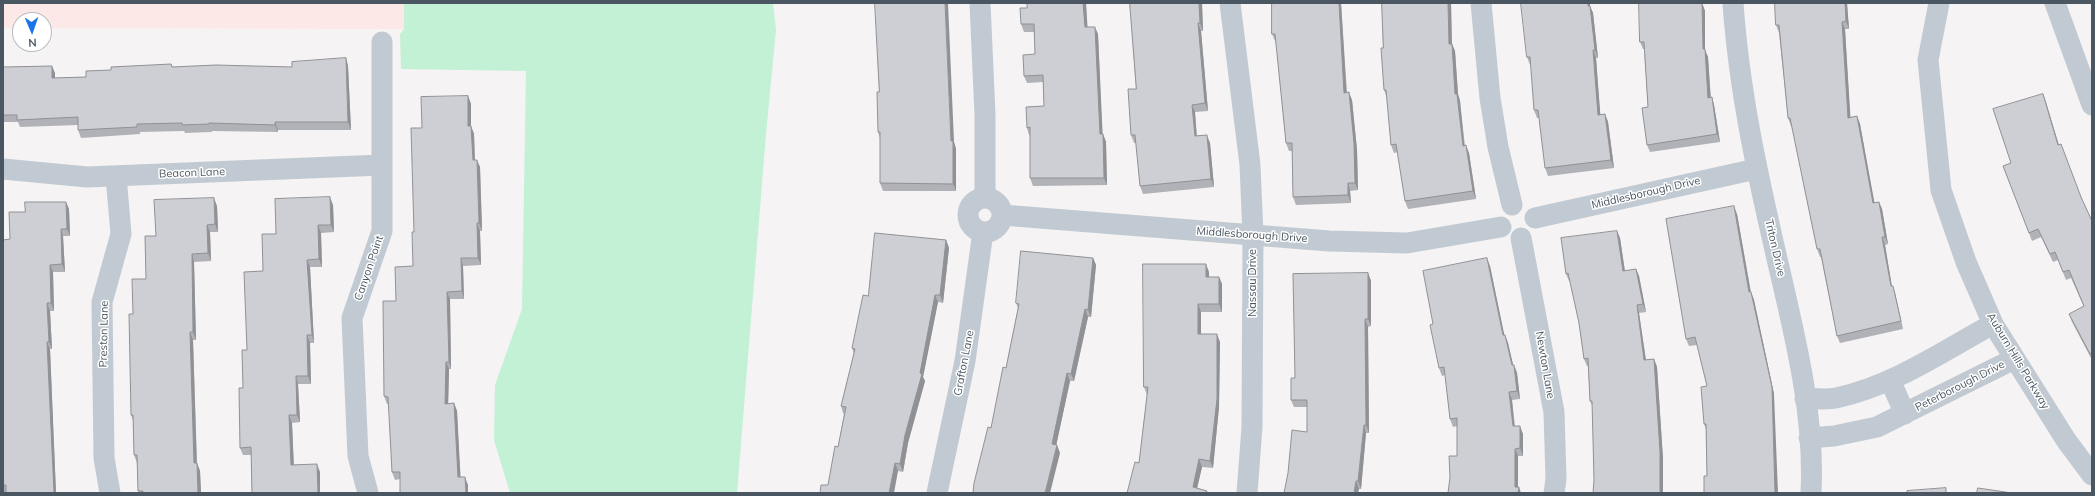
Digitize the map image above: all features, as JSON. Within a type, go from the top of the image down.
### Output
[{"type":"street","points":[[980,3],[985,115],[986,197]]},
{"type":"street","name":"Nassau Drive","points":[[1230,3],[1250,165],[1253,235],[1252,427],[1247,493]]},
{"type":"street","points":[[1481,3],[1492,112],[1498,147],[1512,205]]},
{"type":"street","name":"Triton Drive","points":[[1733,3],[1740,76],[1756,169],[1797,344],[1809,438],[1811,493]]},
{"type":"street","name":"Auburn Hills Parkway","points":[[1939,3],[1928,60],[1941,190],[1966,262],[1993,324],[2066,440],[2092,475]]},
{"type":"street","points":[[2055,3],[2092,105]]},
{"type":"street","name":"Canyon Point","points":[[368,493],[358,456],[352,318],[382,231],[382,42]]},
{"type":"street","name":"Beacon Lane","points":[[3,170],[87,177],[382,165]]},
{"type":"street","name":"Middlesborough Drive","points":[[1535,218],[1756,169]]},
{"type":"street","name":"Preston Lane","points":[[110,493],[104,458],[102,302],[121,234],[116,176]]},
{"type":"street","points":[[986,197],[997,201],[1002,215],[1001,223],[997,228],[984,232],[972,226],[968,215],[971,205],[980,198],[986,197]]},
{"type":"street","points":[[1512,205],[1524,205],[1533,212],[1535,218],[1533,229],[1521,238],[1511,238],[1504,232],[1500,222],[1503,211],[1512,205]]},
{"type":"street","name":"Middlesborough Drive","points":[[1002,215],[1329,241],[1407,243],[1501,227]]},
{"type":"street","name":"Grafton Lane","points":[[937,493],[968,348],[984,232]]},
{"type":"street","name":"Newton Lane","points":[[1521,238],[1554,412],[1556,472],[1554,493]]},
{"type":"street","points":[[1805,399],[1834,398],[1865,390],[1890,380],[1993,324]]},
{"type":"street","name":"Peterborough Drive","points":[[1809,438],[1856,432],[1877,426],[1905,414],[2014,359]]},
{"type":"street","name":"Peterborough Drive","points":[[1890,380],[1905,414]]},
{"type":"shaded area","points":[[3,3],[404,3],[404,29],[52,28],[52,12],[12,12],[12,28],[3,28]]},
{"type":"green space","points":[[404,3],[773,3],[776,30],[766,134],[737,493],[510,493],[494,440],[495,385],[522,309],[526,71],[401,69],[400,34],[404,29]]},
{"type":"building","points":[[875,3],[945,3],[951,141],[953,141],[953,184],[880,183],[880,132],[878,132],[877,92],[879,92]]},
{"type":"building","points":[[1027,3],[1083,3],[1085,27],[1095,27],[1100,134],[1103,134],[1104,178],[1030,178],[1030,127],[1027,128],[1026,107],[1044,106],[1043,75],[1024,76],[1023,55],[1035,54],[1034,24],[1021,24],[1020,8],[1027,8]]},
{"type":"building","points":[[1130,3],[1199,3],[1200,23],[1198,23],[1205,103],[1192,105],[1195,136],[1207,135],[1211,179],[1140,186],[1135,135],[1131,135],[1128,89],[1136,89]]},
{"type":"building","points":[[1272,3],[1339,3],[1344,93],[1349,92],[1354,143],[1355,183],[1348,183],[1348,195],[1293,197],[1292,143],[1286,143],[1275,34],[1272,34]]},
{"type":"building","points":[[1382,3],[1448,3],[1449,44],[1452,44],[1455,94],[1457,94],[1463,146],[1466,145],[1473,191],[1405,201],[1396,144],[1391,145],[1386,90],[1384,90],[1381,48],[1383,48]]},
{"type":"building","points":[[1521,3],[1588,3],[1588,6],[1590,6],[1595,50],[1593,50],[1598,115],[1605,114],[1611,160],[1545,168],[1538,110],[1534,110],[1530,57],[1527,57]]},
{"type":"building","points":[[1639,3],[1702,3],[1703,49],[1705,49],[1708,98],[1712,97],[1717,134],[1647,145],[1642,108],[1648,107],[1644,42],[1640,42]]},
{"type":"building","points":[[1775,3],[1845,3],[1846,21],[1842,22],[1848,118],[1857,116],[1873,203],[1879,202],[1885,237],[1882,237],[1891,286],[1893,286],[1901,321],[1837,336],[1820,249],[1817,249],[1790,118],[1788,118],[1779,25],[1776,25]]},
{"type":"building","points":[[346,58],[348,122],[275,122],[275,125],[209,123],[182,125],[182,123],[137,124],[137,127],[78,130],[78,117],[17,120],[17,115],[3,115],[3,67],[52,66],[52,78],[86,77],[86,71],[111,70],[111,67],[171,64],[172,67],[216,65],[292,67],[292,62]]},
{"type":"building","points":[[2043,94],[2058,145],[2061,144],[2081,197],[2092,221],[2092,353],[2090,354],[2069,314],[2084,306],[2069,270],[2063,272],[2055,252],[2050,254],[2038,229],[2029,233],[2003,166],[2011,163],[1993,109]]},
{"type":"building","points":[[468,96],[468,126],[471,126],[473,160],[477,160],[479,223],[477,223],[478,258],[461,258],[462,291],[447,292],[449,362],[446,362],[445,404],[454,403],[458,477],[465,477],[466,493],[400,493],[400,472],[392,472],[388,397],[384,396],[383,301],[396,301],[395,267],[413,266],[412,232],[414,232],[411,128],[422,128],[421,97]]},
{"type":"building","points":[[330,197],[331,225],[318,225],[319,259],[307,260],[312,335],[307,335],[308,376],[296,376],[297,415],[289,415],[291,465],[317,464],[318,493],[252,493],[251,447],[240,448],[239,388],[243,388],[242,350],[247,350],[244,272],[263,271],[262,234],[276,234],[275,199]]},
{"type":"building","points":[[214,198],[215,224],[207,225],[208,253],[192,254],[193,332],[190,332],[194,463],[197,463],[198,493],[143,493],[143,491],[138,491],[137,455],[134,455],[133,415],[131,415],[129,314],[133,314],[132,279],[146,279],[145,236],[156,236],[154,200]]},
{"type":"building","points":[[25,202],[66,202],[67,229],[61,229],[62,264],[50,265],[51,303],[47,303],[49,342],[47,342],[54,493],[6,493],[6,485],[3,485],[3,240],[10,239],[9,212],[25,212]]},
{"type":"building","points":[[1734,206],[1749,292],[1751,292],[1772,387],[1775,493],[1704,493],[1704,476],[1707,476],[1706,424],[1704,424],[1701,387],[1707,386],[1695,337],[1686,339],[1666,219]]},
{"type":"building","points":[[1617,231],[1623,271],[1636,269],[1643,304],[1637,305],[1644,360],[1654,359],[1660,451],[1660,493],[1593,493],[1592,401],[1590,401],[1588,358],[1584,359],[1579,323],[1568,273],[1566,274],[1561,238]]},
{"type":"building","points":[[875,233],[946,240],[940,295],[935,295],[920,373],[922,374],[905,435],[900,464],[895,463],[889,493],[820,493],[821,485],[828,485],[835,446],[838,447],[846,407],[841,406],[855,349],[852,348],[863,295],[868,296]]},
{"type":"building","points":[[1021,251],[1093,258],[1088,310],[1085,309],[1071,374],[1067,373],[1052,444],[1057,445],[1045,493],[973,493],[974,483],[988,427],[991,428],[1003,367],[1006,368],[1019,304],[1016,303]]},
{"type":"building","points":[[1487,258],[1503,335],[1505,335],[1512,365],[1514,365],[1517,391],[1509,392],[1513,426],[1520,426],[1520,448],[1515,449],[1515,487],[1519,487],[1518,493],[1448,493],[1450,477],[1449,456],[1457,456],[1457,418],[1450,419],[1444,367],[1439,368],[1430,325],[1433,324],[1423,271]]},
{"type":"building","points":[[1143,264],[1206,264],[1206,277],[1219,277],[1219,304],[1198,304],[1198,334],[1217,334],[1217,399],[1210,461],[1199,459],[1193,487],[1207,491],[1206,493],[1127,493],[1135,462],[1139,463],[1148,387],[1144,387]]},
{"type":"building","points":[[1368,273],[1368,319],[1365,319],[1366,425],[1364,425],[1358,481],[1356,481],[1354,493],[1284,493],[1288,473],[1292,430],[1307,432],[1307,400],[1291,400],[1291,378],[1295,378],[1293,274]]},
{"type":"building","points":[[1946,488],[1946,493],[1907,493],[1907,491]]},
{"type":"building","points":[[1978,488],[2012,493],[1977,493]]}]
